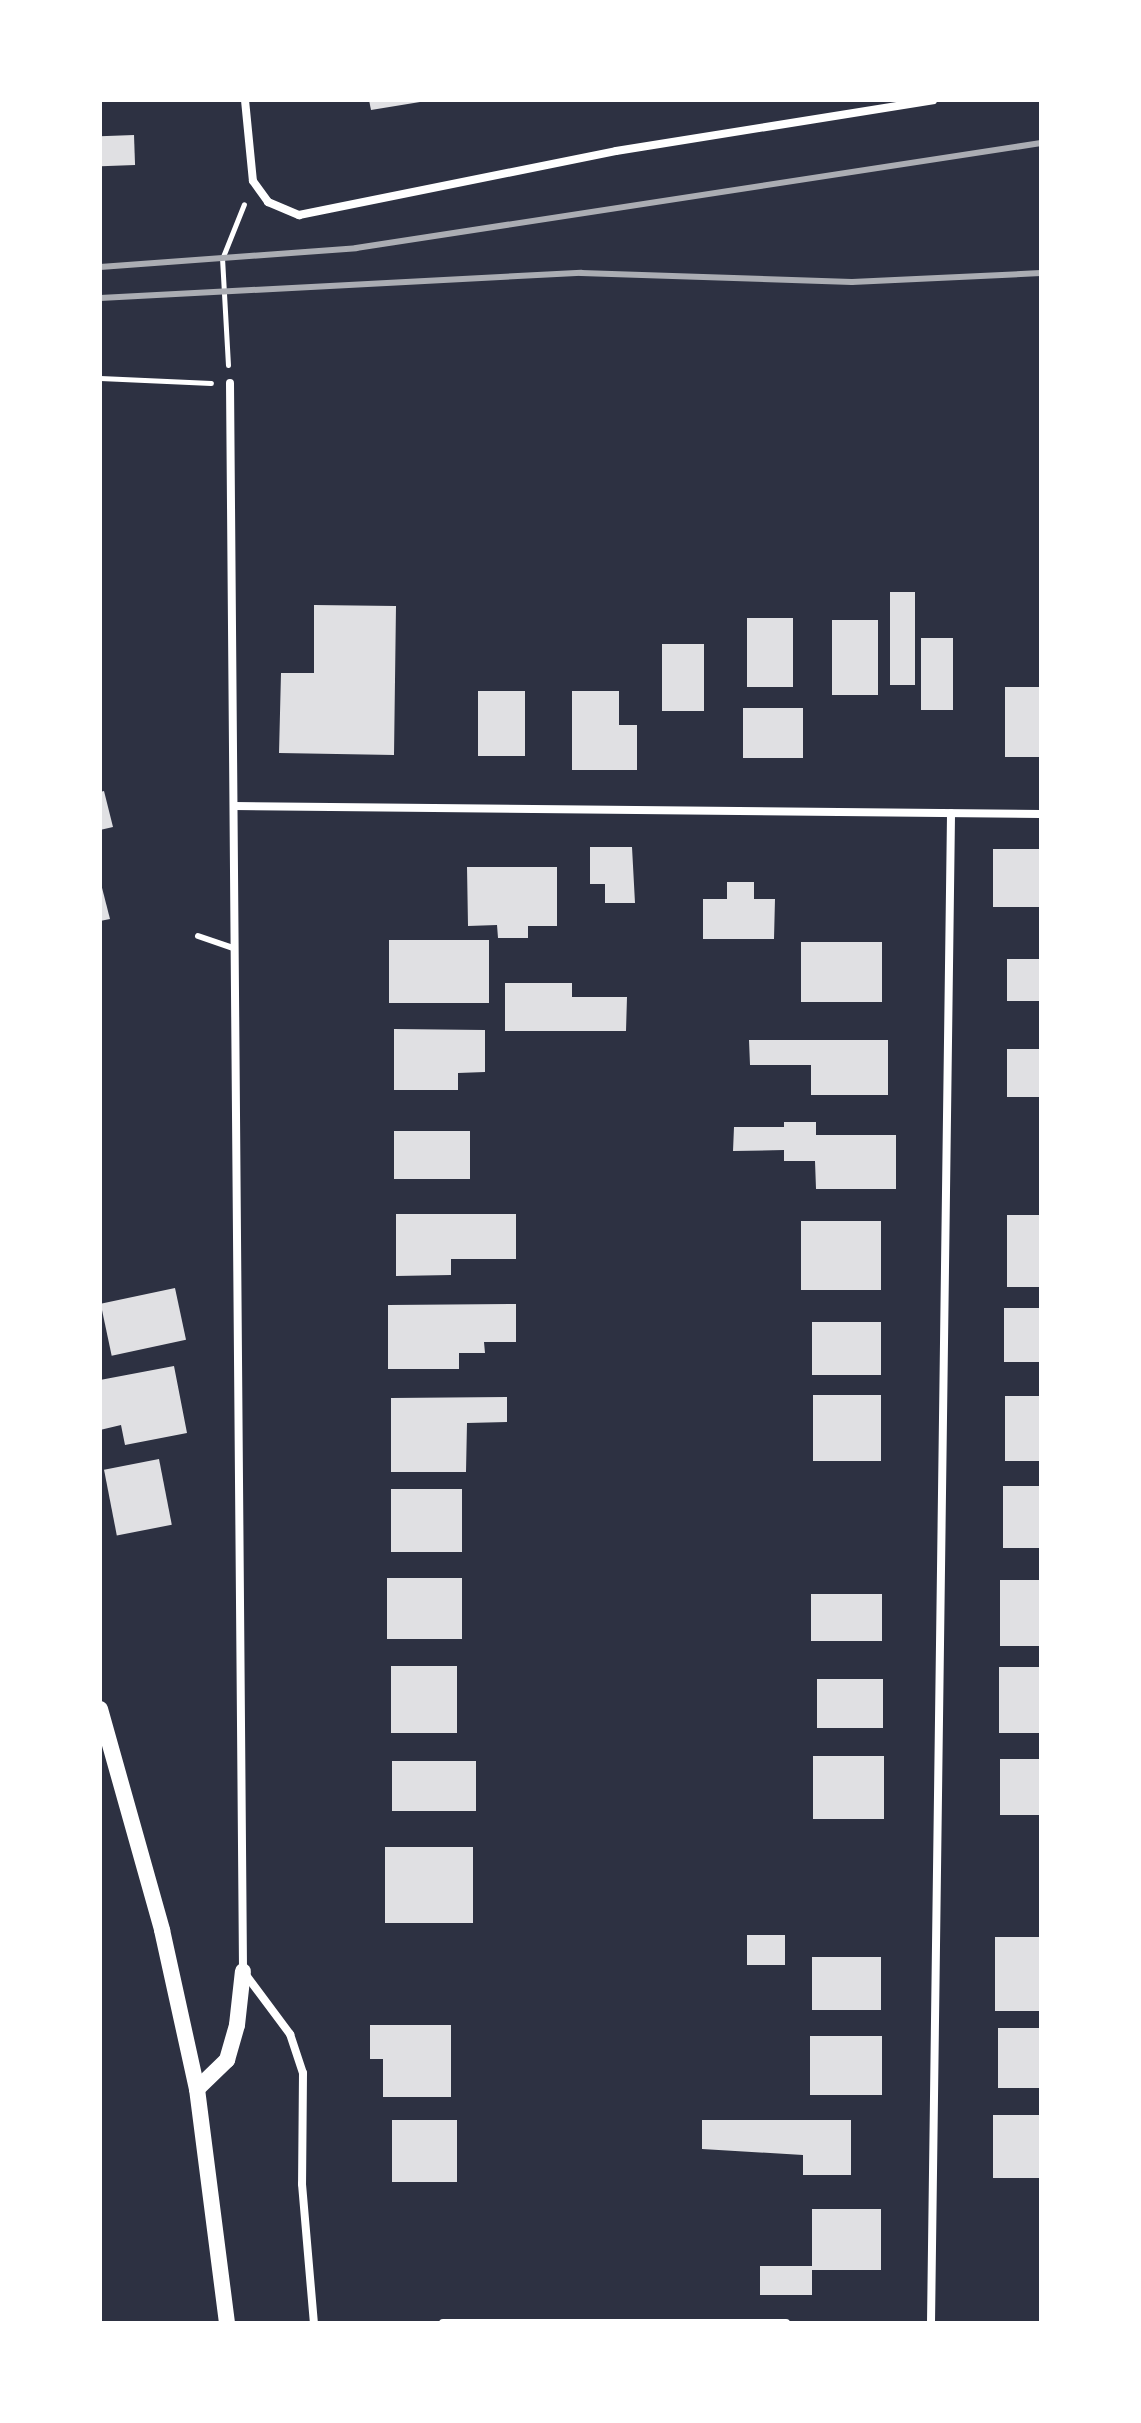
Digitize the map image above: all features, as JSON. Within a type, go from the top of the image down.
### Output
[{"type":"main road","points":[[100,1709],[162,1930],[197,2089],[227,2323]]},
{"type":"main road","points":[[197,2089],[227,2060],[243,1971]]},
{"type":"street","points":[[245,100],[253,181],[268,202],[299,215],[616,151],[933,100]]},
{"type":"street","points":[[230,383],[243,1971],[290,2034],[303,2073],[302,2184],[314,2323]]},
{"type":"street","points":[[234,806],[1041,814]]},
{"type":"street","points":[[931,2323],[951,813]]},
{"type":"street","points":[[443,2323],[786,2323]]},
{"type":"lane","points":[[198,936],[235,949]]},
{"type":"path","points":[[100,378],[230,383],[222,259],[253,181]]},
{"type":"building","points":[[369,100],[420,100],[420,102],[371,110]]},
{"type":"building","points":[[134,135],[135,165],[101,166],[100,136]]},
{"type":"building","points":[[890,592],[915,592],[915,685],[890,685]]},
{"type":"building","points":[[314,605],[396,606],[394,755],[279,753],[281,673],[314,673]]},
{"type":"building","points":[[747,618],[793,618],[793,687],[747,687]]},
{"type":"building","points":[[832,620],[878,620],[878,695],[832,695]]},
{"type":"building","points":[[921,638],[953,638],[953,710],[921,710]]},
{"type":"building","points":[[662,644],[704,644],[704,711],[662,711]]},
{"type":"building","points":[[1005,687],[1041,687],[1041,757],[1005,757]]},
{"type":"building","points":[[478,691],[525,691],[525,756],[478,756]]},
{"type":"building","points":[[572,691],[619,691],[619,725],[637,725],[637,770],[572,770]]},
{"type":"building","points":[[743,708],[803,708],[803,758],[743,758]]},
{"type":"building","points":[[104,791],[113,827],[100,830],[100,792]]},
{"type":"building","points":[[590,847],[632,847],[635,903],[605,903],[605,884],[590,884]]},
{"type":"building","points":[[993,849],[1041,849],[1041,907],[993,907]]},
{"type":"building","points":[[467,867],[557,867],[557,926],[528,926],[528,938],[498,938],[497,925],[468,926]]},
{"type":"building","points":[[100,880],[110,919],[100,921]]},
{"type":"building","points":[[727,882],[754,882],[754,899],[775,899],[774,939],[703,939],[703,899],[727,899]]},
{"type":"building","points":[[389,940],[489,940],[489,1003],[389,1003]]},
{"type":"building","points":[[801,942],[882,942],[882,1002],[801,1002]]},
{"type":"building","points":[[1007,959],[1041,959],[1041,1001],[1007,1001]]},
{"type":"building","points":[[505,983],[572,983],[572,997],[627,997],[626,1031],[505,1031]]},
{"type":"building","points":[[394,1029],[485,1030],[485,1072],[458,1073],[458,1090],[394,1090]]},
{"type":"building","points":[[749,1040],[888,1040],[888,1095],[811,1095],[811,1065],[750,1065]]},
{"type":"building","points":[[1007,1049],[1041,1049],[1041,1097],[1007,1097]]},
{"type":"building","points":[[784,1122],[816,1122],[816,1135],[896,1135],[896,1189],[816,1189],[815,1161],[784,1161],[784,1150],[733,1151],[734,1127],[784,1127]]},
{"type":"building","points":[[394,1131],[470,1131],[470,1179],[394,1179]]},
{"type":"building","points":[[396,1214],[516,1214],[516,1259],[451,1259],[451,1275],[396,1276]]},
{"type":"building","points":[[1007,1215],[1041,1215],[1041,1287],[1007,1287]]},
{"type":"building","points":[[801,1221],[881,1221],[881,1290],[801,1290]]},
{"type":"building","points":[[175,1288],[186,1340],[112,1356],[101,1304]]},
{"type":"building","points":[[516,1304],[516,1342],[484,1342],[485,1353],[459,1353],[459,1369],[388,1369],[388,1305]]},
{"type":"building","points":[[1004,1308],[1041,1308],[1041,1362],[1004,1362]]},
{"type":"building","points":[[812,1322],[881,1322],[881,1375],[812,1375]]},
{"type":"building","points":[[174,1366],[187,1433],[125,1445],[121,1425],[100,1430],[100,1380]]},
{"type":"building","points":[[813,1395],[881,1395],[881,1461],[813,1461]]},
{"type":"building","points":[[1005,1396],[1041,1396],[1041,1461],[1005,1461]]},
{"type":"building","points":[[507,1397],[507,1422],[467,1423],[466,1472],[391,1472],[391,1398]]},
{"type":"building","points":[[159,1459],[172,1525],[117,1535],[104,1470]]},
{"type":"building","points":[[1003,1486],[1041,1486],[1041,1548],[1003,1548]]},
{"type":"building","points":[[391,1489],[462,1489],[462,1552],[391,1552]]},
{"type":"building","points":[[387,1578],[462,1578],[462,1639],[387,1639]]},
{"type":"building","points":[[1000,1580],[1041,1580],[1041,1646],[1000,1646]]},
{"type":"building","points":[[811,1594],[882,1594],[882,1641],[811,1641]]},
{"type":"building","points":[[391,1666],[457,1666],[457,1733],[391,1733]]},
{"type":"building","points":[[999,1667],[1041,1667],[1041,1733],[999,1733]]},
{"type":"building","points":[[817,1679],[883,1679],[883,1728],[817,1728]]},
{"type":"building","points":[[813,1756],[884,1756],[884,1819],[813,1819]]},
{"type":"building","points":[[1000,1759],[1041,1759],[1041,1815],[1000,1815]]},
{"type":"building","points":[[392,1761],[476,1761],[476,1811],[392,1811]]},
{"type":"building","points":[[385,1847],[473,1847],[473,1923],[385,1923]]},
{"type":"building","points":[[747,1935],[785,1935],[785,1965],[747,1965]]},
{"type":"building","points":[[995,1937],[1041,1937],[1041,2011],[995,2011]]},
{"type":"building","points":[[812,1957],[881,1957],[881,2010],[812,2010]]},
{"type":"building","points":[[370,2025],[451,2025],[451,2097],[383,2097],[383,2059],[370,2059]]},
{"type":"building","points":[[998,2028],[1041,2028],[1041,2088],[998,2088]]},
{"type":"building","points":[[810,2036],[882,2036],[882,2095],[810,2095]]},
{"type":"building","points":[[993,2115],[1041,2115],[1041,2178],[993,2178]]},
{"type":"building","points":[[392,2120],[457,2120],[457,2182],[392,2182]]},
{"type":"building","points":[[702,2120],[851,2120],[851,2175],[803,2175],[803,2155],[702,2149]]},
{"type":"building","points":[[812,2209],[881,2209],[881,2270],[812,2270],[812,2295],[760,2295],[760,2266],[812,2266]]},
{"type":"railway","points":[[100,267],[356,248],[1041,143]]},
{"type":"railway","points":[[100,298],[581,273],[852,282],[1041,273]]}]
